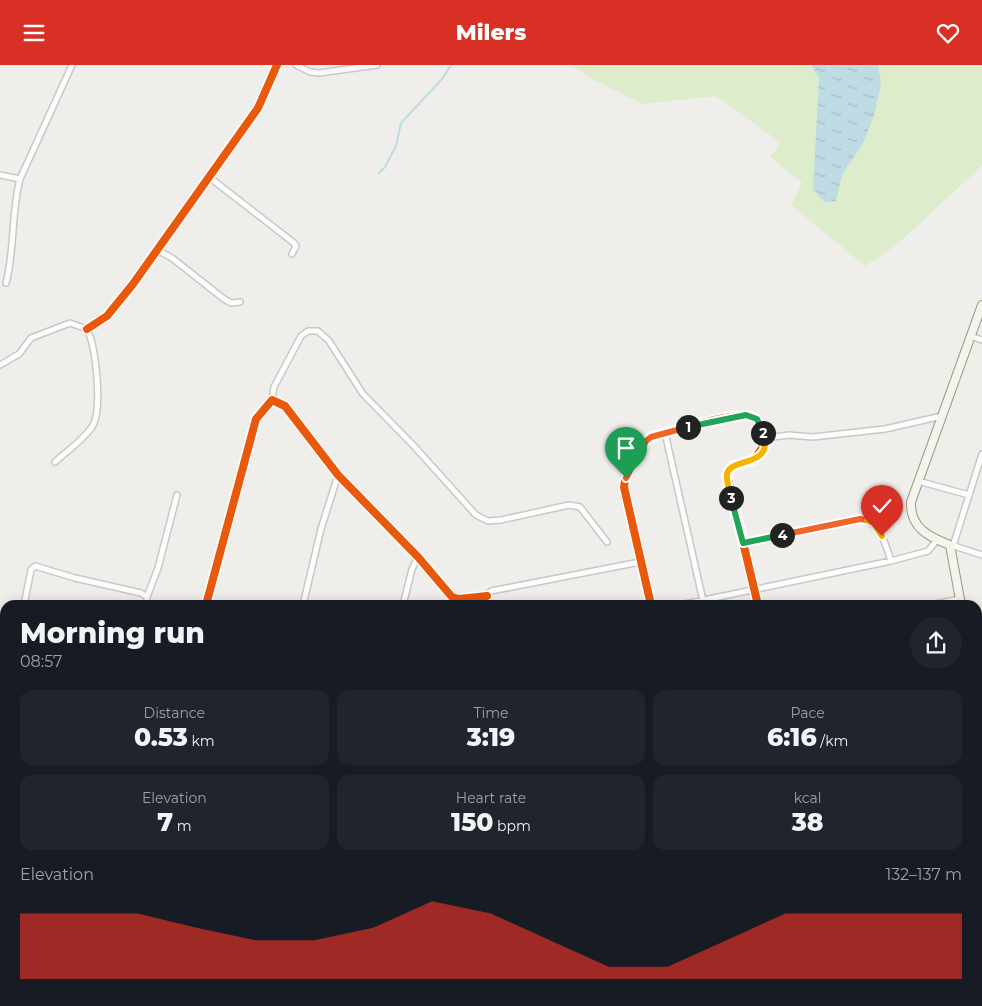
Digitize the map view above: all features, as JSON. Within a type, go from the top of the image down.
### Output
[{"type":"street","points":[[6,283],[12,261],[16,193],[20,179],[72,65]]},
{"type":"street","points":[[87,329],[107,316],[117,305],[157,250],[258,109],[277,65]]},
{"type":"street","points":[[296,65],[310,72],[318,73],[377,65]]},
{"type":"street","points":[[0,175],[20,179]]},
{"type":"street","points":[[209,177],[294,243],[296,246],[292,254]]},
{"type":"street","points":[[157,250],[172,258],[224,299],[231,303],[240,302]]},
{"type":"street","points":[[982,305],[918,481],[911,502],[910,513],[921,531],[938,540],[982,555]]},
{"type":"street","points":[[0,365],[19,354],[31,338],[70,323],[87,329]]},
{"type":"street","points":[[55,462],[91,428],[97,416],[96,367],[87,329]]},
{"type":"street","points":[[207,600],[256,419],[272,400],[274,387],[301,336],[308,331],[318,331],[329,341],[363,394],[413,445],[476,515],[488,521],[501,520],[569,505],[580,507],[607,541]]},
{"type":"street","points":[[970,336],[982,340]]},
{"type":"street","points":[[272,400],[285,406],[338,475],[418,557],[452,597],[459,599],[487,596],[492,591],[640,562]]},
{"type":"street","points":[[650,600],[624,482],[646,441],[665,433],[728,417],[746,415],[757,419],[765,438],[759,457],[750,462],[732,467],[727,475],[757,600]]},
{"type":"street","points":[[765,438],[789,435],[813,437],[876,430],[942,416]]},
{"type":"street","points":[[665,433],[703,600]]},
{"type":"street","points":[[961,600],[952,545],[982,454]]},
{"type":"street","points":[[304,600],[321,529],[338,475]]},
{"type":"street","points":[[918,481],[969,495]]},
{"type":"street","points":[[25,600],[31,570],[35,566],[141,593],[147,597],[158,568],[177,495]]},
{"type":"street","points":[[743,543],[867,519],[878,528],[892,561]]},
{"type":"street","points":[[716,600],[892,561],[928,551],[938,540]]},
{"type":"street","points":[[405,600],[418,557]]},
{"type":"street","points":[[487,596],[488,600]]},
{"type":"green space","points":[[571,65],[982,65],[982,166],[895,246],[865,266],[791,205],[802,183],[770,157],[781,143],[716,96],[642,104],[590,78]]},
{"type":"water","points":[[811,65],[878,65],[881,84],[874,116],[862,145],[842,175],[836,201],[824,202],[813,189],[819,78]]},
{"type":"waterway","points":[[379,173],[385,167],[396,146],[401,123],[443,78],[451,65]]},
{"type":"cycle path","points":[[87,329],[107,316],[133,284],[258,108],[277,65]]},
{"type":"cycle path","points":[[207,600],[256,419],[272,400],[285,406],[338,475],[418,557],[452,597],[459,599],[487,596]]},
{"type":"cycle path","points":[[650,600],[624,487],[633,460],[651,437],[734,416],[753,417],[756,419],[761,425],[764,437],[764,445],[754,460],[732,466],[727,475],[757,600]]},
{"type":"route","points":[[626,478],[642,446],[651,437],[728,417],[746,415],[757,419],[765,438],[759,457],[750,462],[737,464],[729,470],[727,475],[743,543],[860,519],[867,519],[874,523],[882,536]]}]
